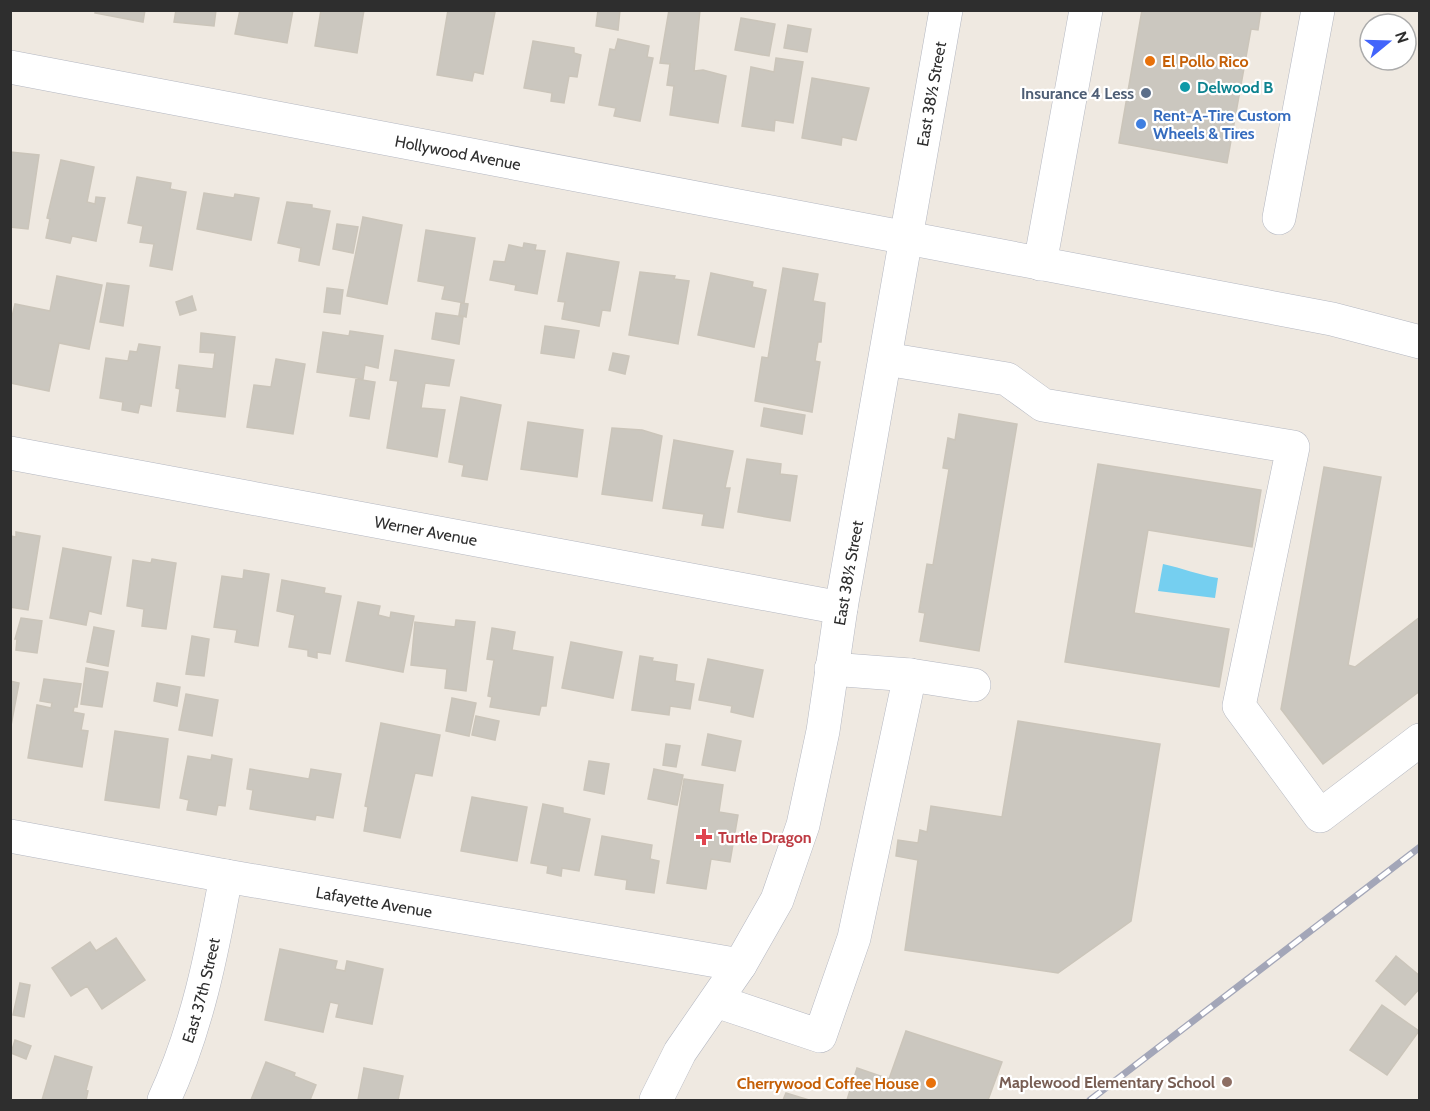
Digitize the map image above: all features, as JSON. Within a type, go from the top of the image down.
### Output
[{"type":"street","name":"East 38½ Street","points":[[656,1101],[680,1052],[740,965],[777,900],[803,825],[823,731],[841,608],[946,10]]},
{"type":"street","points":[[1040,264],[1086,10]]},
{"type":"street","points":[[1279,218],[1318,10]]},
{"type":"street","name":"Hollywood Avenue","points":[[10,67],[905,236],[1332,320],[1419,342]]},
{"type":"street","points":[[886,359],[1007,379],[1043,405],[1293,447],[1239,706],[1320,816],[1419,740]]},
{"type":"street","name":"Werner Avenue","points":[[10,453],[841,608]]},
{"type":"street","points":[[831,669],[910,675],[974,685]]},
{"type":"street","points":[[716,1000],[820,1036],[854,938],[910,675]]},
{"type":"street","name":"Lafayette Avenue","points":[[10,836],[226,876],[740,965]]},
{"type":"street","name":"East 37th Street","points":[[164,1101],[188,1040],[206,981],[226,876]]},
{"type":"water","points":[[1163,564],[1218,578],[1215,598],[1158,591]]},
{"type":"building","points":[[96,10],[145,10],[143,22],[95,13]]},
{"type":"building","points":[[176,10],[216,10],[214,26],[174,22]]},
{"type":"building","points":[[240,10],[293,10],[287,43],[235,34]]},
{"type":"building","points":[[321,10],[364,10],[357,53],[315,46]]},
{"type":"building","points":[[448,10],[495,12],[483,74],[474,72],[472,81],[437,75]]},
{"type":"building","points":[[598,10],[620,10],[618,30],[596,26]]},
{"type":"building","points":[[669,10],[700,10],[694,71],[703,70],[726,76],[718,123],[670,115],[674,86],[667,85],[670,64],[660,63]]},
{"type":"building","name":"Delwood B","points":[[1142,10],[1261,10],[1258,30],[1251,29],[1227,163],[1119,143]]},
{"type":"building","points":[[741,18],[775,24],[769,56],[735,50]]},
{"type":"building","points":[[788,25],[811,29],[807,52],[784,48]]},
{"type":"building","points":[[618,39],[649,46],[647,57],[653,58],[640,121],[614,116],[616,108],[599,105],[610,49],[615,50]]},
{"type":"building","points":[[533,41],[574,48],[574,53],[581,55],[577,77],[569,76],[564,103],[551,101],[552,93],[524,88]]},
{"type":"building","points":[[776,58],[803,62],[793,123],[775,120],[774,131],[742,126],[751,67],[774,72]]},
{"type":"building","points":[[812,78],[869,88],[856,140],[842,137],[841,145],[802,138]]},
{"type":"building","points":[[10,152],[39,155],[28,229],[10,227]]},
{"type":"building","points":[[61,160],[94,167],[87,202],[95,204],[96,197],[105,198],[96,241],[72,236],[70,243],[46,238],[50,219],[47,218]]},
{"type":"building","points":[[137,177],[171,183],[170,189],[186,192],[172,270],[150,266],[154,244],[140,242],[143,226],[128,223]]},
{"type":"building","points":[[204,193],[234,198],[235,194],[259,198],[251,240],[197,229]]},
{"type":"building","points":[[287,202],[312,205],[312,208],[330,211],[319,265],[299,261],[301,248],[278,243]]},
{"type":"building","points":[[363,217],[402,225],[387,304],[347,296]]},
{"type":"building","points":[[337,224],[358,227],[353,253],[333,249]]},
{"type":"building","points":[[426,230],[475,238],[464,303],[442,299],[445,286],[418,281]]},
{"type":"building","points":[[524,243],[536,245],[535,250],[545,251],[537,294],[515,290],[516,285],[490,280],[494,261],[505,262],[509,245],[523,248]]},
{"type":"building","points":[[567,253],[619,262],[610,311],[602,310],[599,326],[562,319],[565,302],[558,301]]},
{"type":"building","points":[[783,268],[818,274],[813,301],[825,303],[821,342],[818,342],[815,361],[820,362],[812,412],[755,401],[762,357],[768,358]]},
{"type":"building","points":[[640,272],[675,276],[674,279],[689,281],[678,344],[629,335]]},
{"type":"building","points":[[711,273],[753,282],[752,287],[766,290],[754,347],[698,335]]},
{"type":"building","points":[[57,276],[102,285],[89,349],[59,343],[49,391],[10,383],[10,325],[15,304],[50,311]]},
{"type":"building","points":[[107,283],[129,286],[123,326],[100,322]]},
{"type":"building","points":[[327,288],[343,290],[340,314],[324,312]]},
{"type":"building","points":[[192,296],[196,310],[180,315],[176,302]]},
{"type":"building","points":[[461,303],[468,304],[466,317],[459,315]]},
{"type":"building","points":[[436,313],[463,317],[459,344],[432,339]]},
{"type":"building","points":[[545,326],[579,331],[574,358],[541,353]]},
{"type":"building","points":[[350,331],[383,336],[378,368],[365,365],[363,379],[317,372],[323,332],[349,336]]},
{"type":"building","points":[[201,333],[235,337],[225,417],[177,411],[180,389],[176,388],[179,365],[213,369],[215,353],[200,352]]},
{"type":"building","points":[[139,344],[160,347],[151,406],[140,404],[138,413],[122,410],[123,402],[100,398],[106,358],[128,361],[130,351],[137,352]]},
{"type":"building","points":[[395,350],[454,360],[449,386],[425,383],[421,408],[445,410],[437,457],[387,448],[398,381],[390,380]]},
{"type":"building","points":[[613,353],[629,356],[625,374],[609,370]]},
{"type":"building","points":[[276,359],[305,364],[293,434],[247,427],[254,385],[271,387]]},
{"type":"building","points":[[356,379],[375,382],[369,419],[350,416]]},
{"type":"building","points":[[461,397],[501,405],[487,480],[462,476],[464,465],[449,462]]},
{"type":"building","points":[[764,408],[805,415],[802,434],[761,426]]},
{"type":"building","points":[[959,414],[1017,424],[979,651],[920,641],[925,613],[919,612],[927,564],[933,565],[949,469],[943,468],[948,438],[955,440]]},
{"type":"building","points":[[528,422],[583,430],[577,477],[521,469]]},
{"type":"building","points":[[612,428],[642,430],[662,436],[652,501],[602,494]]},
{"type":"building","points":[[674,440],[733,451],[725,488],[730,488],[723,528],[702,525],[704,514],[663,508]]},
{"type":"building","points":[[747,459],[781,464],[780,474],[797,476],[790,521],[738,512]]},
{"type":"building","points":[[1098,464],[1261,490],[1252,547],[1148,530],[1134,613],[1229,629],[1219,687],[1065,662]]},
{"type":"building","points":[[1324,467],[1381,477],[1348,665],[1355,667],[1420,617],[1420,691],[1323,764],[1281,709]]},
{"type":"building","points":[[16,532],[40,536],[28,610],[10,607],[10,536],[16,537]]},
{"type":"building","points":[[63,548],[111,557],[101,614],[89,611],[86,625],[50,618]]},
{"type":"building","points":[[152,559],[176,563],[166,629],[142,626],[144,609],[127,606],[133,560],[151,563]]},
{"type":"building","points":[[244,570],[269,574],[258,646],[235,642],[237,630],[214,627],[222,576],[243,579]]},
{"type":"building","points":[[282,580],[325,588],[324,593],[341,596],[330,654],[317,652],[317,658],[308,656],[308,650],[289,647],[295,615],[277,611]]},
{"type":"building","points":[[358,602],[380,606],[378,615],[390,618],[391,612],[414,616],[403,672],[346,661]]},
{"type":"building","points":[[21,618],[42,621],[37,653],[16,650],[17,639],[15,639]]},
{"type":"building","points":[[456,620],[475,622],[466,691],[445,688],[447,669],[411,665],[415,622],[455,627]]},
{"type":"building","points":[[94,627],[114,631],[108,666],[87,662]]},
{"type":"building","points":[[492,628],[515,632],[512,650],[553,657],[546,706],[541,706],[539,715],[490,707],[492,697],[488,696],[494,660],[487,659]]},
{"type":"building","points":[[192,636],[209,639],[204,676],[186,674]]},
{"type":"building","points":[[571,642],[622,652],[613,698],[562,688]]},
{"type":"building","points":[[640,656],[653,658],[652,661],[677,665],[675,681],[694,684],[690,709],[670,706],[669,715],[632,710]]},
{"type":"building","points":[[708,659],[763,670],[753,717],[731,712],[732,706],[699,700]]},
{"type":"building","points":[[86,668],[108,672],[102,707],[81,704]]},
{"type":"building","points":[[44,679],[81,684],[77,707],[74,707],[73,712],[84,714],[81,730],[88,731],[82,767],[28,758],[37,705],[51,708],[52,703],[40,701]]},
{"type":"building","points":[[10,681],[19,683],[10,731]]},
{"type":"building","points":[[157,683],[180,687],[177,706],[154,701]]},
{"type":"building","points":[[186,694],[218,700],[212,736],[179,730]]},
{"type":"building","points":[[452,698],[476,703],[469,736],[446,731]]},
{"type":"building","points":[[476,716],[499,721],[495,740],[472,735]]},
{"type":"building","points":[[1018,721],[1160,744],[1131,921],[1058,973],[905,950],[918,860],[896,856],[898,840],[918,843],[920,830],[927,832],[931,806],[1002,817]]},
{"type":"building","points":[[381,723],[440,735],[432,776],[415,773],[400,838],[364,831],[368,807],[365,806]]},
{"type":"building","points":[[115,731],[168,739],[159,808],[105,800]]},
{"type":"building","points":[[708,734],[741,741],[735,771],[702,765]]},
{"type":"building","points":[[666,744],[680,746],[676,767],[663,765]]},
{"type":"building","points":[[212,755],[232,759],[225,806],[218,805],[216,815],[187,810],[189,800],[180,798],[188,756],[211,760]]},
{"type":"building","points":[[589,761],[609,764],[604,794],[584,790]]},
{"type":"building","points":[[250,769],[309,779],[311,769],[341,774],[333,818],[316,815],[315,820],[250,809],[253,790],[247,789]]},
{"type":"building","points":[[654,769],[683,775],[677,805],[648,799]]},
{"type":"building","name":"Turtle Dragon","points":[[684,779],[723,785],[719,812],[738,815],[730,862],[711,859],[706,889],[667,883]]},
{"type":"building","points":[[472,797],[527,807],[517,861],[461,851]]},
{"type":"building","points":[[543,804],[563,808],[563,813],[590,819],[579,871],[562,868],[561,876],[547,873],[548,866],[531,863]]},
{"type":"building","points":[[602,836],[652,845],[650,859],[659,861],[654,893],[626,889],[627,880],[595,875]]},
{"type":"building","points":[[116,938],[145,980],[102,1009],[87,986],[71,996],[52,968],[90,942],[96,951]]},
{"type":"building","points":[[280,949],[337,961],[335,969],[345,971],[347,961],[383,969],[372,1024],[336,1017],[339,1004],[330,1002],[323,1032],[265,1020]]},
{"type":"building","points":[[1396,956],[1420,976],[1420,988],[1405,1005],[1376,981]]},
{"type":"building","points":[[20,983],[30,985],[24,1017],[13,1015]]},
{"type":"building","points":[[1382,1005],[1419,1031],[1387,1075],[1350,1050]]},
{"type":"building","points":[[906,1031],[1002,1062],[988,1100],[847,1100],[857,1068],[889,1079]]},
{"type":"building","points":[[15,1040],[31,1046],[26,1059],[11,1053]]},
{"type":"building","points":[[55,1056],[92,1067],[86,1100],[42,1100]]},
{"type":"building","points":[[266,1062],[295,1073],[294,1076],[316,1085],[310,1100],[251,1100]]},
{"type":"building","points":[[364,1068],[403,1076],[398,1100],[358,1100]]},
{"type":"building","points":[[786,1093],[809,1100],[783,1100]]},
{"type":"railway","points":[[1090,1100],[1420,847]]},
{"type":"place","name":"El Pollo Rico","points":[[1150,61]]},
{"type":"place","name":"Delwood B","points":[[1185,87]]},
{"type":"place","name":"Insurance 4 Less","points":[[1146,93]]},
{"type":"place","name":"Rent-A-Tire Custom Wheels & Tires","points":[[1141,124]]},
{"type":"place","name":"Turtle Dragon","points":[[704,837]]},
{"type":"place","name":"Maplewood Elementary School","points":[[1227,1082]]},
{"type":"place","name":"Cherrywood Coffee House","points":[[931,1083]]}]
